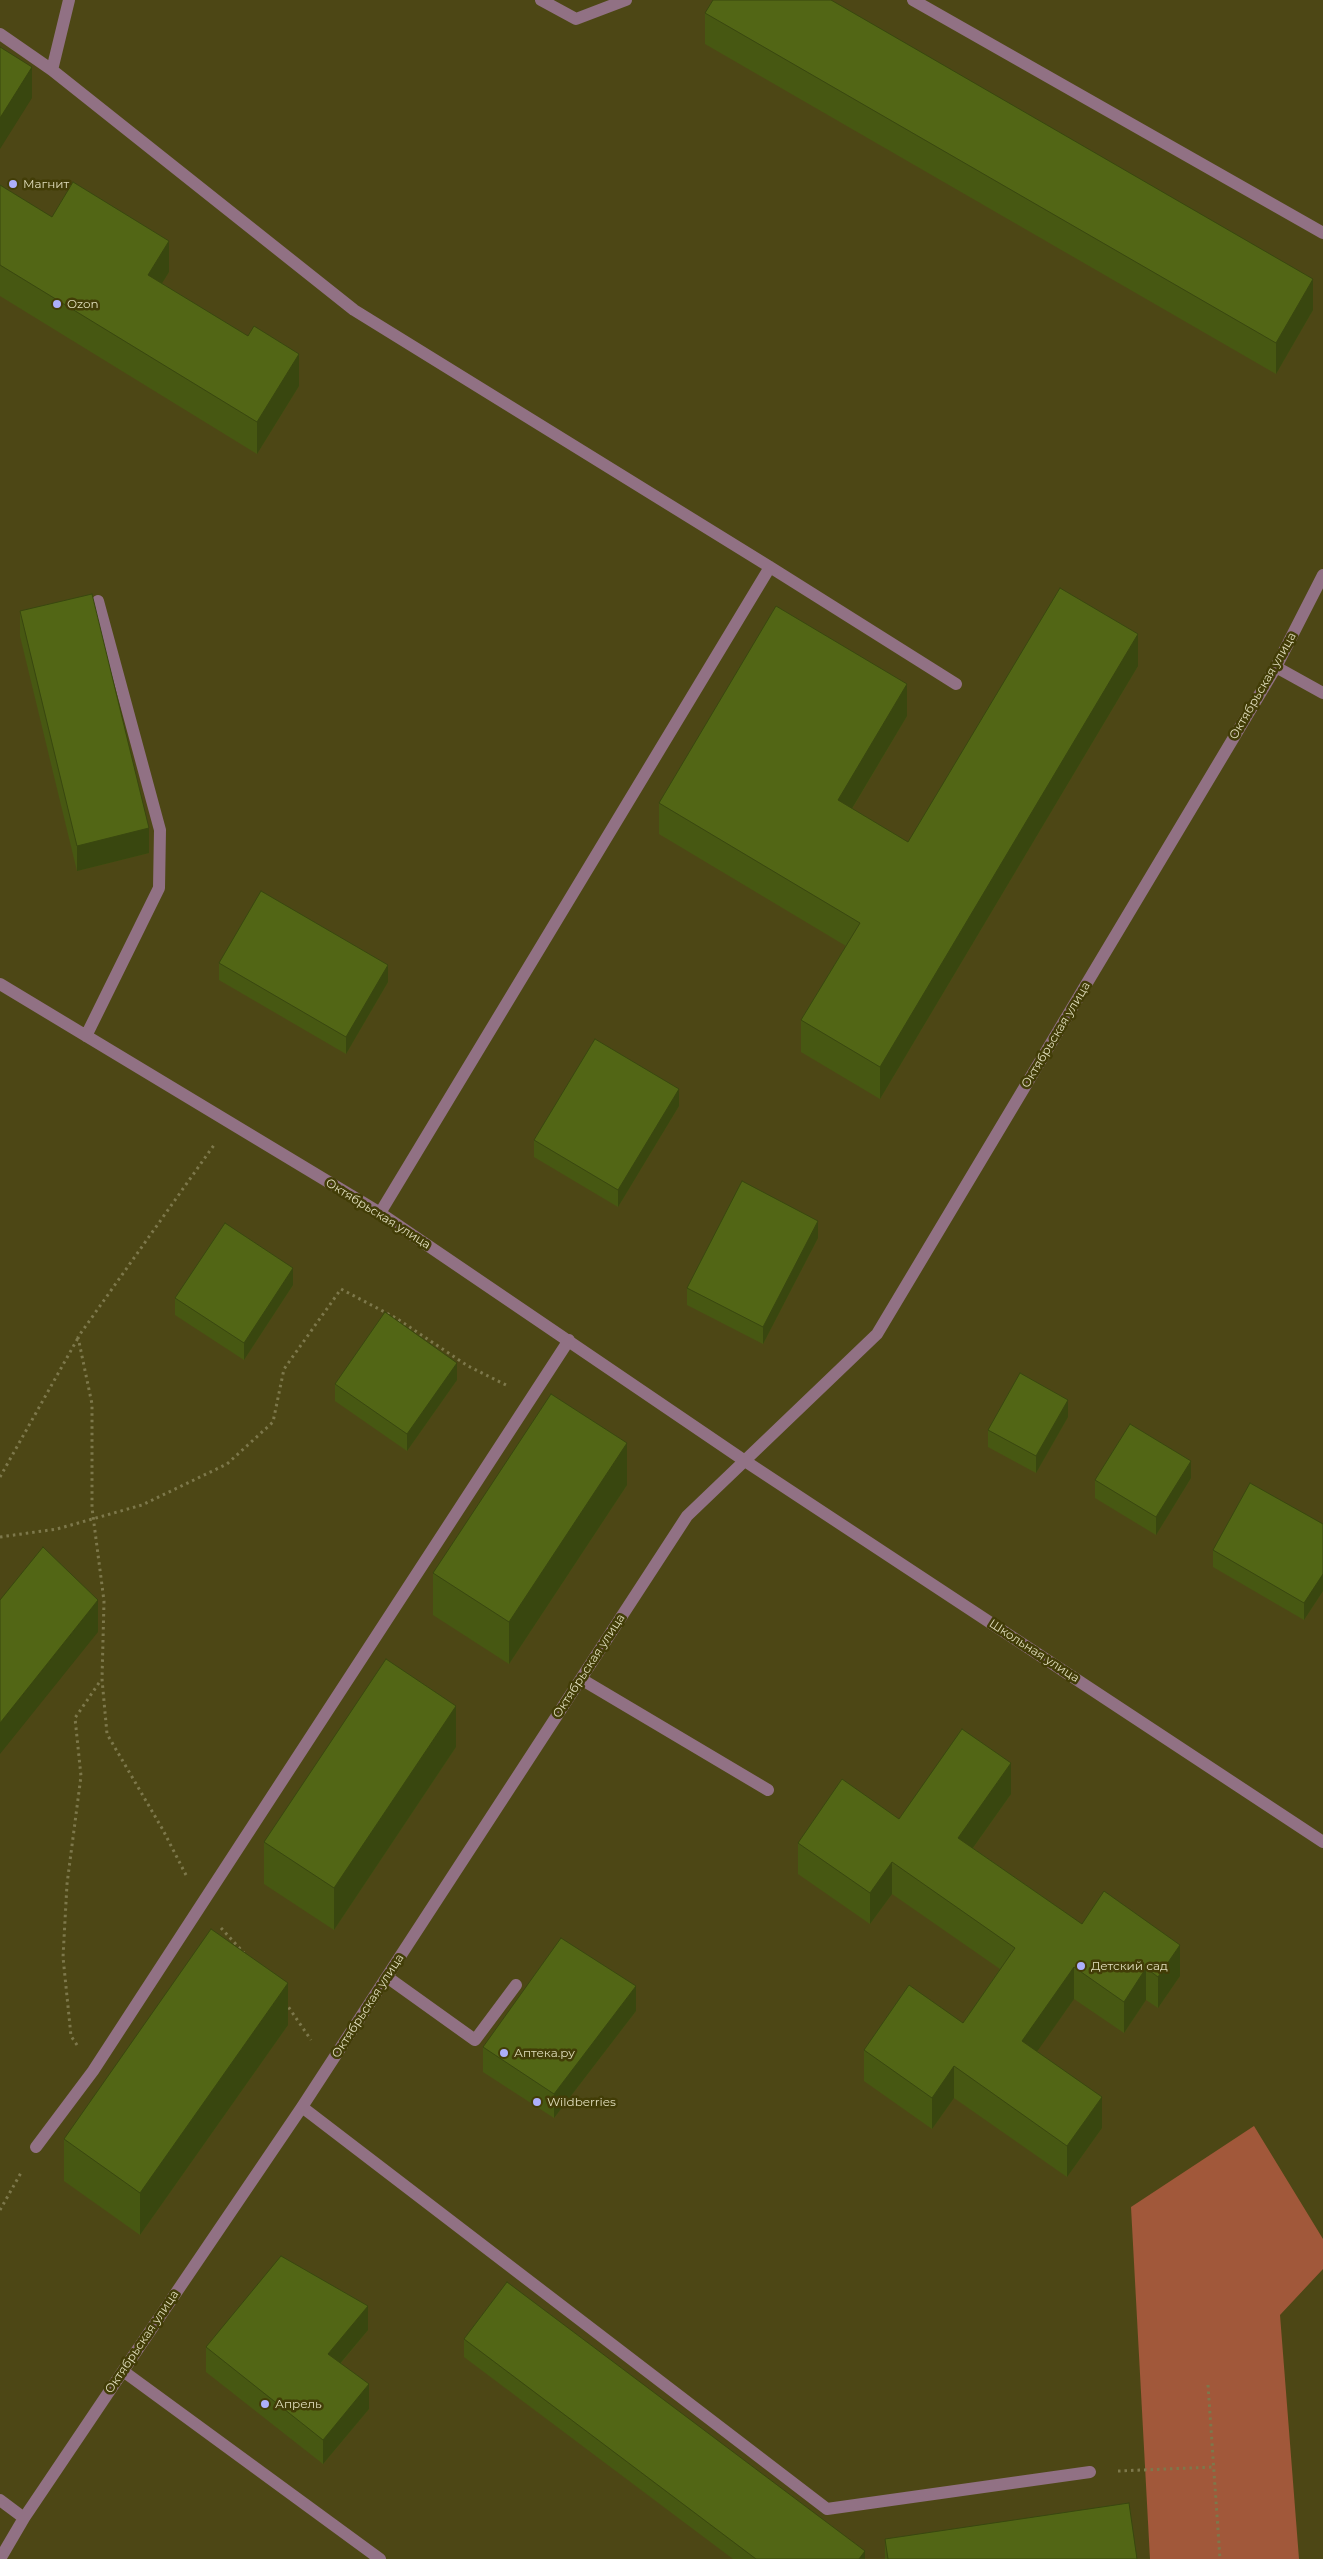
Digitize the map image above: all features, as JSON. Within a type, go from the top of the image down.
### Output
[{"type":"street","points":[[52,70],[69,0]]},
{"type":"street","points":[[541,0],[576,19],[626,0]]},
{"type":"street","points":[[913,0],[1323,233]]},
{"type":"street","points":[[0,34],[52,70],[354,310],[770,566],[956,684]]},
{"type":"street","points":[[380,1213],[770,566]]},
{"type":"street","name":"Октябрьская улица","points":[[0,2559],[24,2518],[302,2107],[687,1516],[877,1334],[1276,667],[1323,575]]},
{"type":"street","points":[[86,1036],[159,888],[160,830],[98,601]]},
{"type":"street","points":[[1276,667],[1323,693]]},
{"type":"street","name":"Октябрьская улица","points":[[0,984],[380,1213],[745,1461]]},
{"type":"street","points":[[36,2147],[93,2070],[569,1340]]},
{"type":"street","name":"Школьная улица","points":[[745,1461],[1323,1842]]},
{"type":"street","points":[[581,1679],[768,1790]]},
{"type":"street","points":[[387,1977],[474,2040],[516,1985]]},
{"type":"street","points":[[302,2107],[827,2509],[1090,2472]]},
{"type":"street","points":[[123,2371],[380,2559]]},
{"type":"street","points":[[0,2500],[24,2518]]},
{"type":"path","points":[[0,1477],[78,1337],[230,1123]]},
{"type":"path","points":[[0,1537],[57,1529],[142,1505],[227,1464],[273,1422],[284,1369],[341,1289],[396,1318],[468,1366],[531,1398]]},
{"type":"path","points":[[78,1337],[92,1404],[93,1519],[104,1601],[102,1679],[107,1734],[163,1830],[201,1904],[248,1958]]},
{"type":"path","points":[[93,2070],[70,2036],[63,1957],[67,1884],[80,1776],[75,1718],[102,1679]]},
{"type":"path","points":[[279,1994],[313,2043],[322,2076]]},
{"type":"path","points":[[0,2210],[36,2147]]},
{"type":"path","points":[[1208,2385],[1220,2559]]},
{"type":"path","points":[[1090,2472],[1214,2466]]},
{"type":"shaded area","points":[[1254,2126],[1323,2239],[1323,2269],[1280,2315],[1299,2559],[1150,2559],[1131,2207]]},
{"type":"building","points":[[713,0],[831,0],[1313,279],[1276,343],[705,13]]},
{"type":"building","points":[[0,47],[32,67],[0,118]]},
{"type":"building","points":[[73,182],[169,241],[148,275],[248,336],[254,326],[299,354],[257,422],[0,265],[0,185],[52,217]]},
{"type":"building","points":[[1060,588],[1138,634],[880,1067],[801,1020],[860,923],[659,803],[776,606],[907,684],[838,800],[908,842]]},
{"type":"building","points":[[92,594],[149,828],[77,846],[20,611]]},
{"type":"building","points":[[261,891],[388,965],[346,1037],[219,963]]},
{"type":"building","points":[[595,1039],[679,1089],[618,1190],[534,1140]]},
{"type":"building","points":[[742,1181],[818,1221],[763,1327],[687,1288]]},
{"type":"building","points":[[225,1223],[293,1268],[244,1343],[175,1298]]},
{"type":"building","points":[[385,1312],[457,1363],[407,1434],[335,1384]]},
{"type":"building","points":[[1020,1373],[1068,1400],[1036,1456],[988,1430]]},
{"type":"building","points":[[551,1394],[627,1443],[509,1622],[433,1573]]},
{"type":"building","points":[[1130,1424],[1191,1461],[1156,1517],[1095,1480]]},
{"type":"building","points":[[1250,1483],[1323,1524],[1323,1574],[1304,1603],[1213,1550]]},
{"type":"building","points":[[43,1547],[98,1600],[0,1723],[0,1600]]},
{"type":"building","points":[[386,1659],[456,1706],[334,1888],[264,1842]]},
{"type":"building","name":"Детский сад","points":[[962,1729],[1011,1763],[958,1838],[1082,1924],[1104,1891],[1180,1945],[1158,1977],[1146,1968],[1124,2002],[1074,1967],[1022,2041],[1102,2097],[1067,2146],[954,2066],[932,2098],[864,2050],[909,1985],[963,2023],[1015,1948],[892,1862],[870,1893],[798,1843],[842,1779],[899,1819]]},
{"type":"building","points":[[211,1929],[288,1983],[140,2193],[64,2139]]},
{"type":"building","points":[[561,1938],[636,1986],[554,2094],[483,2047]]},
{"type":"building","points":[[281,2256],[368,2306],[328,2354],[369,2384],[323,2440],[206,2347]]},
{"type":"building","points":[[507,2282],[865,2551],[859,2559],[756,2559],[464,2339]]},
{"type":"building","points":[[1129,2503],[1137,2559],[888,2559],[885,2539]]},
{"type":"place","name":"Магнит","points":[[13,184]]},
{"type":"place","name":"Ozon","points":[[57,304]]},
{"type":"place","name":"Детский сад","points":[[1081,1966]]},
{"type":"place","name":"Аптека.ру","points":[[504,2053]]},
{"type":"place","name":"Wildberries","points":[[537,2102]]},
{"type":"place","name":"Апрель","points":[[265,2404]]}]
